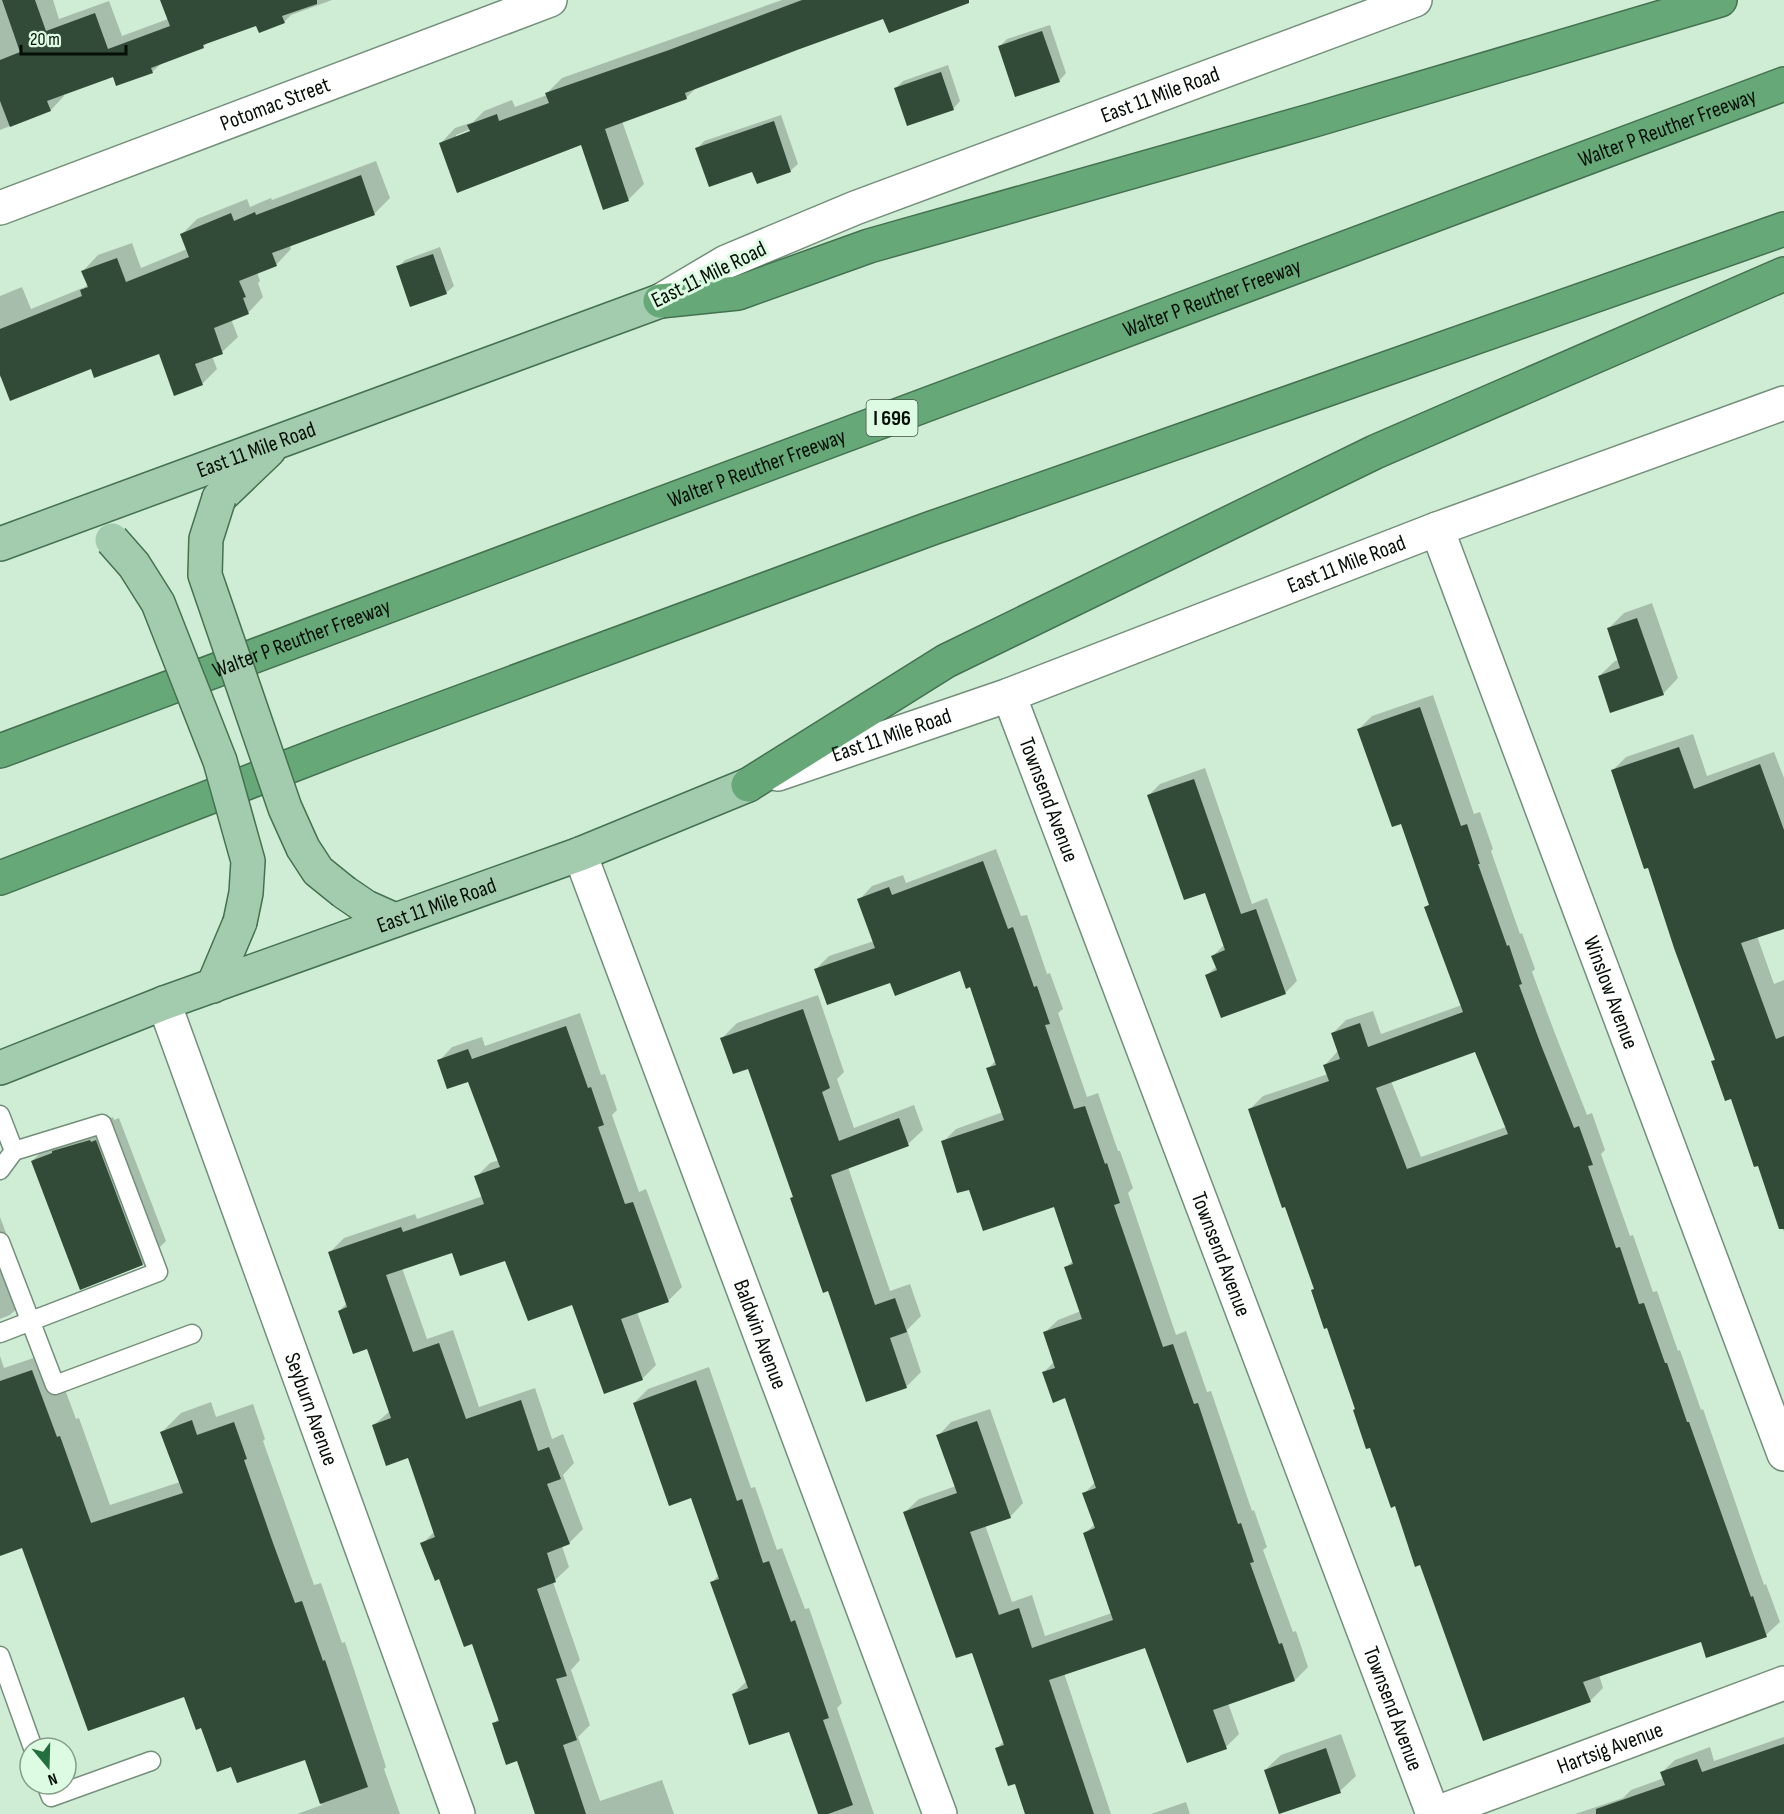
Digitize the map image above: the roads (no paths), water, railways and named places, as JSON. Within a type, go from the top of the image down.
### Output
[{"type":"highway","points":[[660,301],[738,292],[869,246],[1314,120],[1720,0]]},
{"type":"highway","name":"Walter P Reuther Freeway","points":[[0,751],[1784,84]]},
{"type":"highway","points":[[0,878],[336,749],[932,528],[1784,229]]},
{"type":"highway","points":[[748,784],[946,661],[1375,452],[1784,274]]},
{"type":"main road","name":"East 11 Mile Road","points":[[0,544],[660,301]]},
{"type":"main road","points":[[279,441],[219,498],[206,539],[205,575],[285,808],[303,848],[318,871],[344,892],[366,907],[395,920]]},
{"type":"main road","points":[[49,525],[88,527],[112,540],[134,565],[158,603],[220,761],[248,861],[246,893],[240,922],[213,986]]},
{"type":"main road","name":"East 11 Mile Road","points":[[0,1068],[164,1003],[580,854],[748,784]]},
{"type":"street","name":"Potomac Street","points":[[0,208],[550,0]]},
{"type":"street","name":"East 11 Mile Road","points":[[660,301],[726,262],[855,208],[1415,0]]},
{"type":"street","name":"East 11 Mile Road","points":[[748,784],[1009,695],[1437,529],[1784,403]]},
{"type":"street","name":"Winslow Avenue","points":[[1437,529],[1784,1454]]},
{"type":"street","name":"Townsend Avenue","points":[[1009,695],[1434,1814]]},
{"type":"street","name":"Baldwin Avenue","points":[[580,854],[940,1814]]},
{"type":"street","name":"Seyburn Avenue","points":[[164,1003],[458,1814]]},
{"type":"street","name":"Hartsig Avenue","points":[[1434,1814],[1784,1683]]},
{"type":"lane","points":[[0,1115],[14,1151]]},
{"type":"lane","points":[[0,1170],[14,1151],[102,1124],[158,1272],[0,1333]]},
{"type":"lane","points":[[0,1244],[5,1273],[14,1301],[30,1321],[55,1385],[192,1334]]},
{"type":"lane","points":[[0,1656],[29,1736]]},
{"type":"lane","points":[[78,1787],[151,1761]]}]
